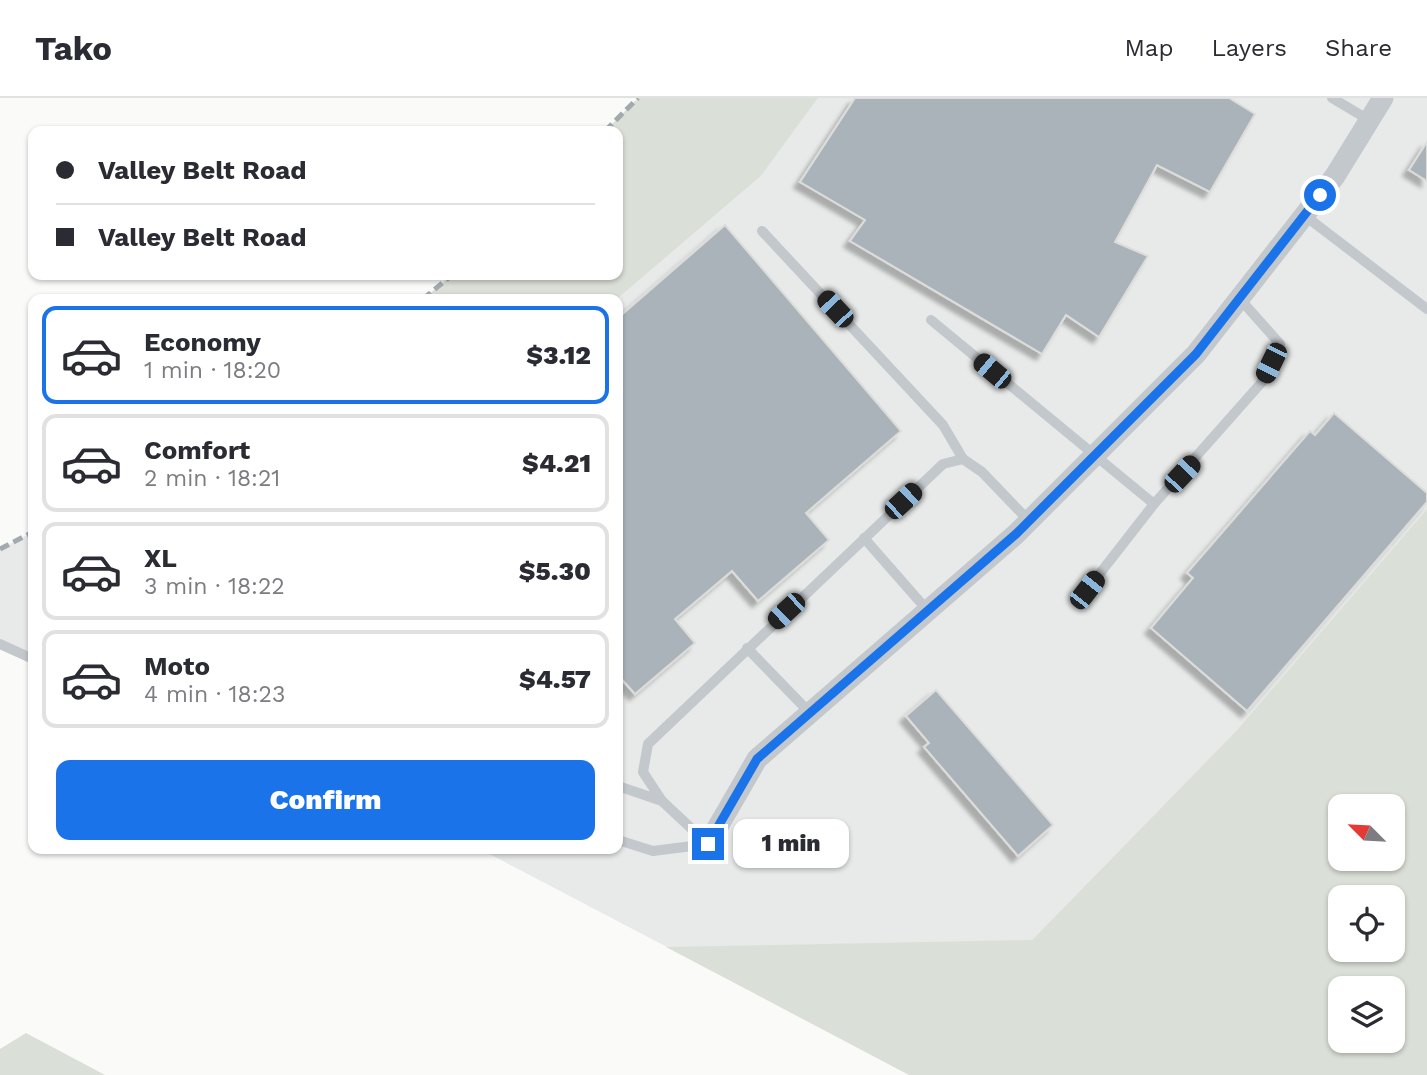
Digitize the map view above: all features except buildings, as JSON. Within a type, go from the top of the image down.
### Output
[{"type":"street","points":[[708,844],[757,759],[1029,521],[1196,354],[1335,176],[1383,98]]},
{"type":"lane","points":[[1332,98],[1370,120]]},
{"type":"lane","points":[[1304,215],[1427,309]]},
{"type":"lane","points":[[762,231],[943,425],[963,459],[982,472],[1029,521]]},
{"type":"lane","points":[[1087,590],[1154,504],[1262,382],[1280,344],[1239,298]]},
{"type":"lane","points":[[931,320],[1154,504]]},
{"type":"lane","points":[[708,844],[662,801],[643,772],[648,744],[943,464],[963,459]]},
{"type":"lane","points":[[864,538],[928,611]]},
{"type":"lane","points":[[0,645],[28,657]]},
{"type":"lane","points":[[747,648],[810,713]]},
{"type":"lane","points":[[623,788],[662,801]]},
{"type":"lane","points":[[623,842],[653,851],[708,844]]},
{"type":"shaded area","points":[[638,98],[818,98],[761,176],[623,294],[429,294],[446,280],[623,280],[623,126],[610,126]]},
{"type":"shaded area","points":[[818,98],[1427,98],[1427,509],[1237,730],[1032,940],[686,957],[490,854],[623,854],[623,294],[761,176]]},
{"type":"shaded area","points":[[1427,509],[1427,1075],[909,1075],[666,947],[1032,940],[1237,730]]},
{"type":"shaded area","points":[[28,535],[28,657],[0,644],[0,549]]},
{"type":"shaded area","points":[[26,1033],[105,1075],[0,1075],[0,1049]]},
{"type":"railway","points":[[610,126],[638,98]]},
{"type":"railway","points":[[429,294],[446,280]]},
{"type":"railway","points":[[0,549],[28,535]]},
{"type":"route","points":[[708,844],[757,759],[1016,534],[1196,354],[1320,195]]}]
